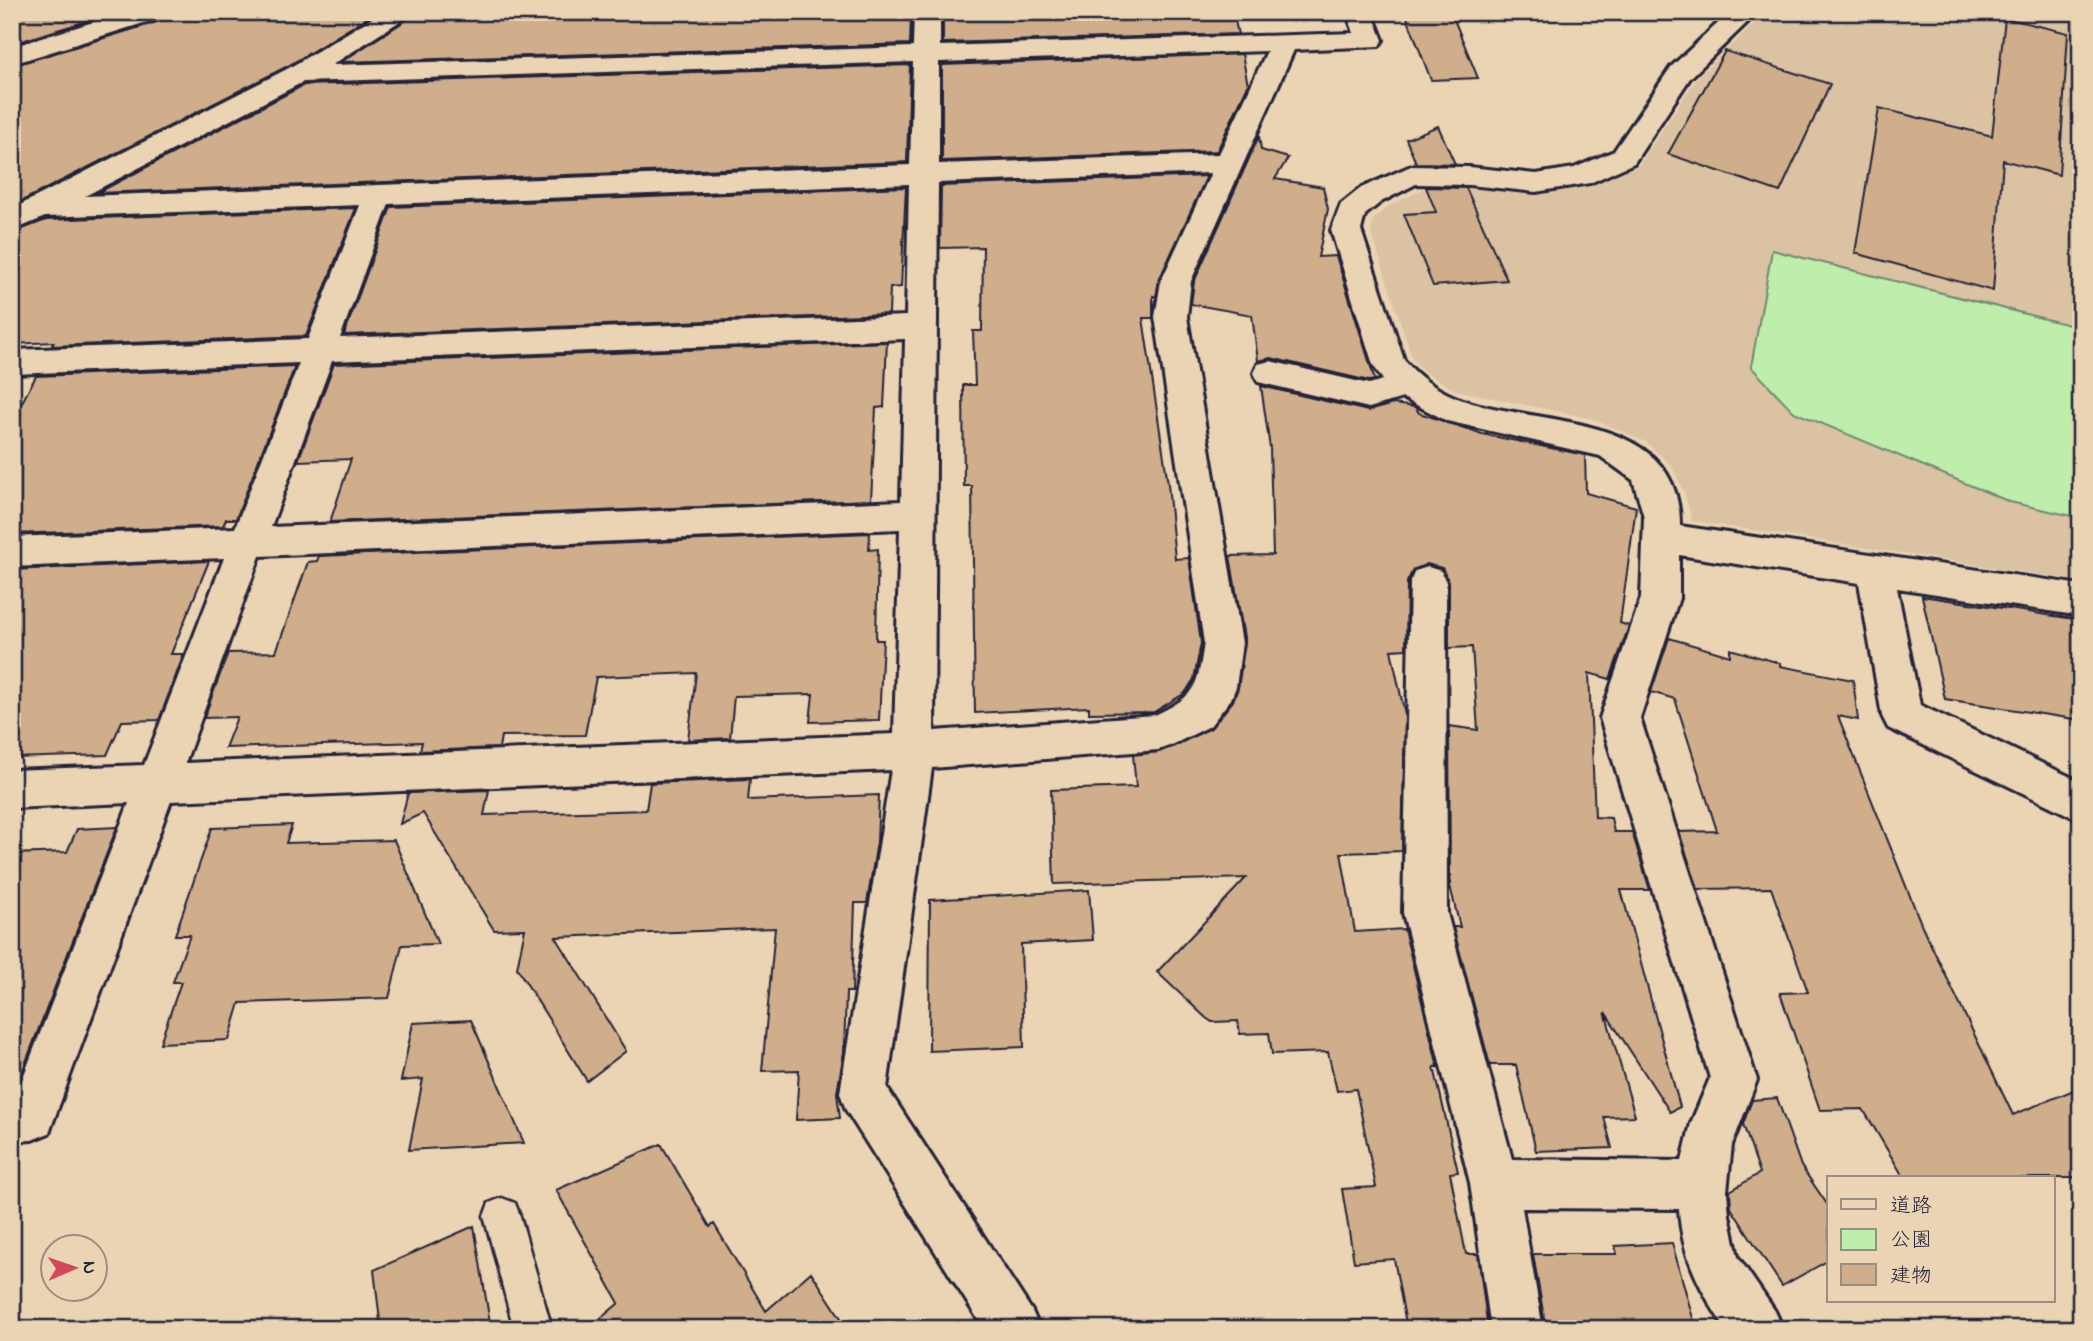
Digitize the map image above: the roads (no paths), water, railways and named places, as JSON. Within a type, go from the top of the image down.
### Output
[{"type":"street","points":[[12,56],[153,12]]},
{"type":"street","points":[[12,221],[298,74],[401,12]]},
{"type":"street","points":[[927,12],[914,751],[863,1093],[1014,1329]]},
{"type":"street","points":[[298,74],[1370,40],[1359,12]]},
{"type":"street","points":[[1745,12],[1680,73],[1624,157],[1580,176],[1536,183],[1469,176],[1411,175],[1380,189],[1351,211],[1346,230],[1389,365],[1407,385],[1447,408],[1589,438],[1629,456],[1647,472],[1657,494],[1662,538],[1660,598],[1620,718],[1734,1080],[1716,1110],[1700,1185],[1714,1262],[1757,1329]]},
{"type":"street","points":[[12,789],[914,751],[1158,732],[1196,714],[1217,687],[1223,643],[1171,317],[1176,281],[1284,43]]},
{"type":"street","points":[[39,207],[1230,163]]},
{"type":"street","points":[[12,1117],[33,1116],[378,195]]},
{"type":"street","points":[[12,362],[922,327]]},
{"type":"street","points":[[1270,373],[1369,396],[1407,385]]},
{"type":"street","points":[[12,552],[918,514]]},
{"type":"street","points":[[1662,538],[2081,601]]},
{"type":"street","points":[[1875,570],[1902,716],[2081,802]]},
{"type":"street","points":[[1428,582],[1425,913],[1494,1183],[1517,1329]]},
{"type":"street","points":[[1494,1183],[1700,1185]]},
{"type":"lane","points":[[502,1216],[533,1329]]}]
